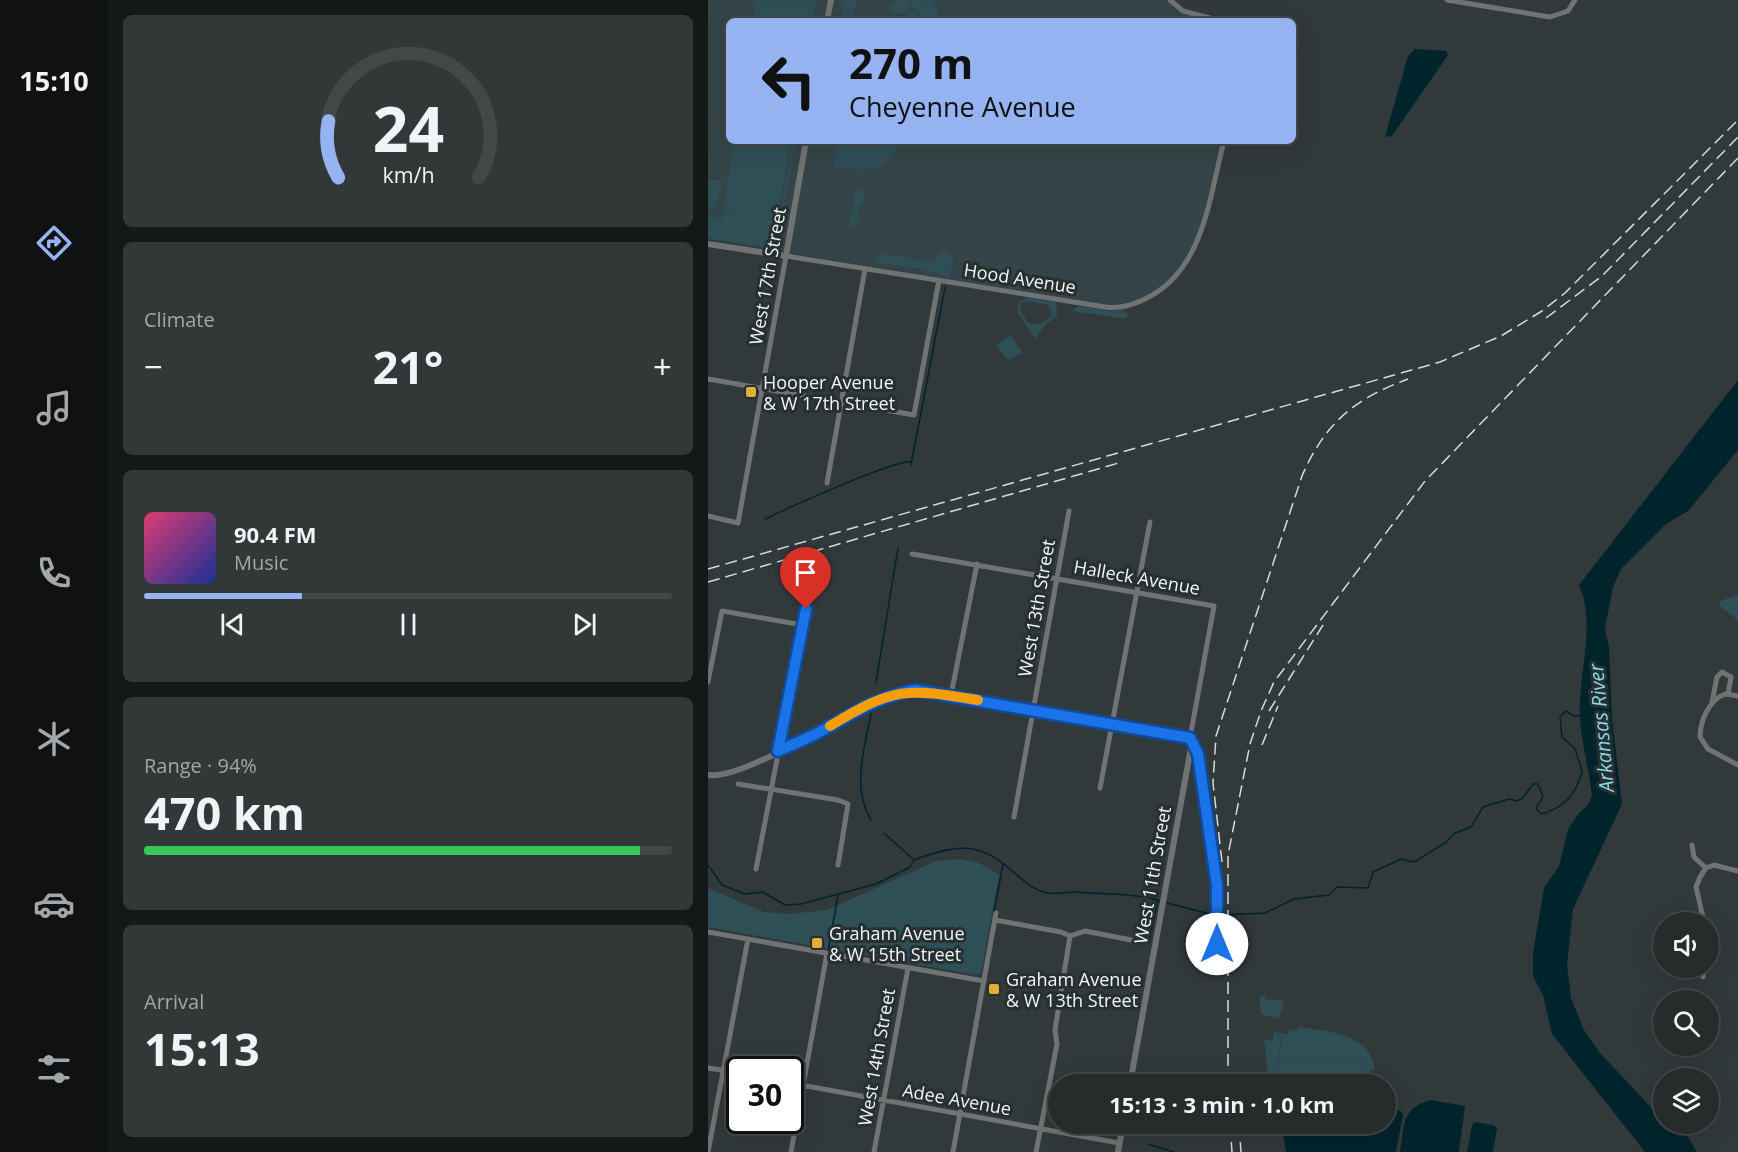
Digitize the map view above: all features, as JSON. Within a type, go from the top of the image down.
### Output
[{"type":"street","points":[[828,18],[831,0]]},
{"type":"street","points":[[1170,0],[1183,11],[1210,18]]},
{"type":"street","points":[[1448,0],[1550,18],[1568,10],[1575,0]]},
{"type":"street","name":"West 17th Street","points":[[708,516],[738,523],[805,144]]},
{"type":"street","name":"Hood Avenue","points":[[708,244],[1110,308],[1149,297],[1176,278],[1194,250],[1223,144]]},
{"type":"street","points":[[827,483],[865,269]]},
{"type":"street","points":[[708,380],[914,415],[939,280]]},
{"type":"street","name":"West 13th Street","points":[[1014,817],[1069,511]]},
{"type":"street","points":[[1100,788],[1150,522]]},
{"type":"street","name":"Halleck Avenue","points":[[912,554],[1214,606]]},
{"type":"street","points":[[951,695],[977,564]]},
{"type":"street","points":[[756,869],[812,577]]},
{"type":"street","name":"West 11th Street","points":[[1132,1074],[1214,606]]},
{"type":"street","points":[[708,682],[722,611],[803,625]]},
{"type":"street","points":[[1712,704],[1717,677],[1722,672],[1731,677],[1728,694]]},
{"type":"street","points":[[708,775],[718,777],[737,771],[823,730],[885,696],[915,690],[1112,723],[1191,740],[1198,754],[1217,886],[1217,963]]},
{"type":"street","points":[[1738,696],[1728,694],[1720,696],[1712,704],[1702,723],[1700,736],[1702,743],[1738,765]]},
{"type":"street","points":[[738,784],[838,800],[848,804],[838,865]]},
{"type":"street","points":[[1692,845],[1694,857],[1706,868]]},
{"type":"street","points":[[1702,912],[1696,887],[1706,868],[1714,865],[1738,871]]},
{"type":"street","points":[[953,1152],[996,913]]},
{"type":"street","points":[[995,920],[1061,932],[1070,936],[1085,931],[1136,941]]},
{"type":"street","points":[[708,932],[984,981]]},
{"type":"street","points":[[1036,1152],[1057,1044],[1055,1030],[1070,936]]},
{"type":"street","points":[[708,1152],[748,939]]},
{"type":"street","points":[[791,1152],[805,1086],[827,953]]},
{"type":"street","name":"West 14th Street","points":[[874,1152],[908,968]]},
{"type":"street","points":[[708,1068],[725,1071]]},
{"type":"street","name":"Adee Avenue","points":[[805,1086],[1119,1143]]},
{"type":"street","points":[[1118,1152],[1121,1134]]},
{"type":"shaded area","points":[[708,0],[1170,0],[1176,6],[1212,18],[726,18],[726,144],[1222,144],[1198,238],[1175,278],[1139,302],[1110,307],[708,239]]},
{"type":"shaded area","points":[[756,0],[816,0],[813,18],[753,18]]},
{"type":"shaded area","points":[[844,0],[856,0],[853,18],[841,18]]},
{"type":"shaded area","points":[[899,0],[907,0],[911,5],[910,12],[915,11],[920,18],[900,13],[893,15],[890,10],[891,3],[897,3]]},
{"type":"shaded area","points":[[909,0],[931,0],[938,9],[936,18],[921,18]]},
{"type":"shaded area","points":[[734,144],[790,144],[777,220],[723,212]]},
{"type":"shaded area","points":[[792,144],[794,144],[781,224],[778,224]]},
{"type":"shaded area","points":[[837,144],[899,144],[882,165],[855,170],[833,167]]},
{"type":"shaded area","points":[[708,179],[722,181],[715,210],[708,209]]},
{"type":"shaded area","points":[[856,188],[865,190],[863,203],[859,206],[856,227],[849,226]]},
{"type":"shaded area","points":[[723,213],[777,221],[771,248],[708,238],[708,217],[722,220]]},
{"type":"shaded area","points":[[940,249],[953,257],[950,278],[932,271],[876,262],[877,255],[881,254],[933,262],[938,258]]},
{"type":"shaded area","points":[[1026,298],[1056,302],[1057,316],[1046,324],[1035,339],[1017,311],[1019,302]],"holes":[[[1026,301],[1048,305],[1052,315],[1039,325],[1028,323],[1020,310],[1021,303]]]},
{"type":"shaded area","points":[[1079,306],[1110,311],[1123,310],[1129,316],[1124,319],[1072,311]]},
{"type":"shaded area","points":[[1010,335],[1024,355],[1019,354],[1009,361],[996,345]]},
{"type":"shaded area","points":[[1738,595],[1738,620],[1720,606],[1720,601]]},
{"type":"shaded area","points":[[961,859],[979,863],[999,875],[981,973],[976,975],[708,927],[708,888],[764,912],[789,914],[827,910],[936,861]]},
{"type":"shaded area","points":[[1265,994],[1265,999],[1284,1001],[1279,1019],[1261,1014],[1259,999]]},
{"type":"shaded area","points":[[1298,1027],[1334,1033],[1356,1041],[1371,1057],[1375,1070],[1370,1070],[1370,1074],[1268,1074],[1264,1039],[1272,1041],[1274,1032],[1287,1034],[1281,1038],[1277,1072],[1282,1039],[1288,1034],[1289,1029],[1297,1031]]},
{"type":"water","points":[[1415,49],[1446,51],[1448,55],[1392,136],[1385,137],[1408,56]]},
{"type":"water","name":"Arkansas River","points":[[1738,380],[1738,450],[1688,511],[1666,524],[1621,569],[1613,587],[1605,628],[1609,647],[1612,719],[1622,804],[1573,909],[1567,965],[1571,998],[1584,1030],[1600,1053],[1653,1109],[1653,1134],[1686,1134],[1697,1152],[1645,1152],[1552,1034],[1543,995],[1533,976],[1533,953],[1544,888],[1559,866],[1568,830],[1578,814],[1588,805],[1592,795],[1580,720],[1586,617],[1579,585]]},
{"type":"water","points":[[1430,1100],[1465,1106],[1459,1152],[1400,1152],[1404,1126],[1409,1114],[1420,1104]]},
{"type":"water","points":[[1396,1110],[1401,1111],[1403,1115],[1396,1152],[1286,1152],[1283,1134],[1396,1134]]},
{"type":"water","points":[[1475,1122],[1493,1125],[1497,1128],[1493,1152],[1467,1152],[1472,1125]]},
{"type":"waterway","points":[[911,465],[945,287]]},
{"type":"waterway","points":[[765,519],[864,476],[901,463],[911,462]]},
{"type":"waterway","points":[[876,682],[898,548]]},
{"type":"waterway","name":"Arkansas River","points":[[1219,915],[1265,913],[1294,899],[1329,895],[1337,887],[1368,888],[1373,872],[1401,859],[1414,862],[1445,843],[1455,833],[1471,827],[1483,807],[1509,799],[1517,801],[1523,798],[1533,784],[1538,784],[1543,797],[1536,808],[1541,814],[1556,808],[1572,794],[1582,771],[1575,749],[1562,737],[1560,717],[1566,711],[1574,716],[1583,715]]},
{"type":"waterway","points":[[871,713],[861,767],[861,781],[865,807],[871,820]]},
{"type":"waterway","points":[[884,833],[913,859]]},
{"type":"waterway","points":[[708,865],[722,885],[745,894],[763,892],[785,905],[801,904],[876,884],[910,867],[914,860],[928,855],[966,848],[988,854],[1037,890],[1047,893],[1118,894],[1162,901]]},
{"type":"waterway","points":[[994,912],[1003,864]]},
{"type":"waterway","points":[[828,952],[838,895]]},
{"type":"waterway","points":[[1149,942],[1158,900]]},
{"type":"waterway","points":[[1167,903],[1214,915]]},
{"type":"waterway","points":[[1148,1144],[1174,1152]]},
{"type":"railway","points":[[708,569],[1440,362],[1501,336],[1542,311],[1565,293],[1738,120]]},
{"type":"railway","points":[[1546,318],[1602,276],[1738,137]]},
{"type":"railway","points":[[1228,1074],[1228,855],[1250,744],[1274,682],[1425,481],[1738,158]]},
{"type":"railway","points":[[1222,862],[1213,783],[1216,736],[1302,476],[1321,441],[1343,415],[1372,395],[1408,379]]},
{"type":"railway","points":[[708,582],[1122,462]]},
{"type":"railway","points":[[1269,711],[1323,625]]},
{"type":"railway","points":[[1262,745],[1278,706]]},
{"type":"railway","points":[[1231,1134],[1232,1152]]},
{"type":"railway","points":[[1240,1134],[1241,1152]]},
{"type":"slow traffic","points":[[830,726],[885,696],[915,690],[978,700]]},
{"type":"place","name":"Hooper Avenue & W 17th Street","points":[[751,392]]},
{"type":"place","name":"Graham Avenue & W 15th Street","points":[[817,943]]},
{"type":"place","name":"Graham Avenue & W 13th Street","points":[[994,989]]},
{"type":"route","points":[[806,609],[778,751],[823,730],[885,696],[915,690],[1190,738],[1198,754],[1217,886],[1217,944]]}]
